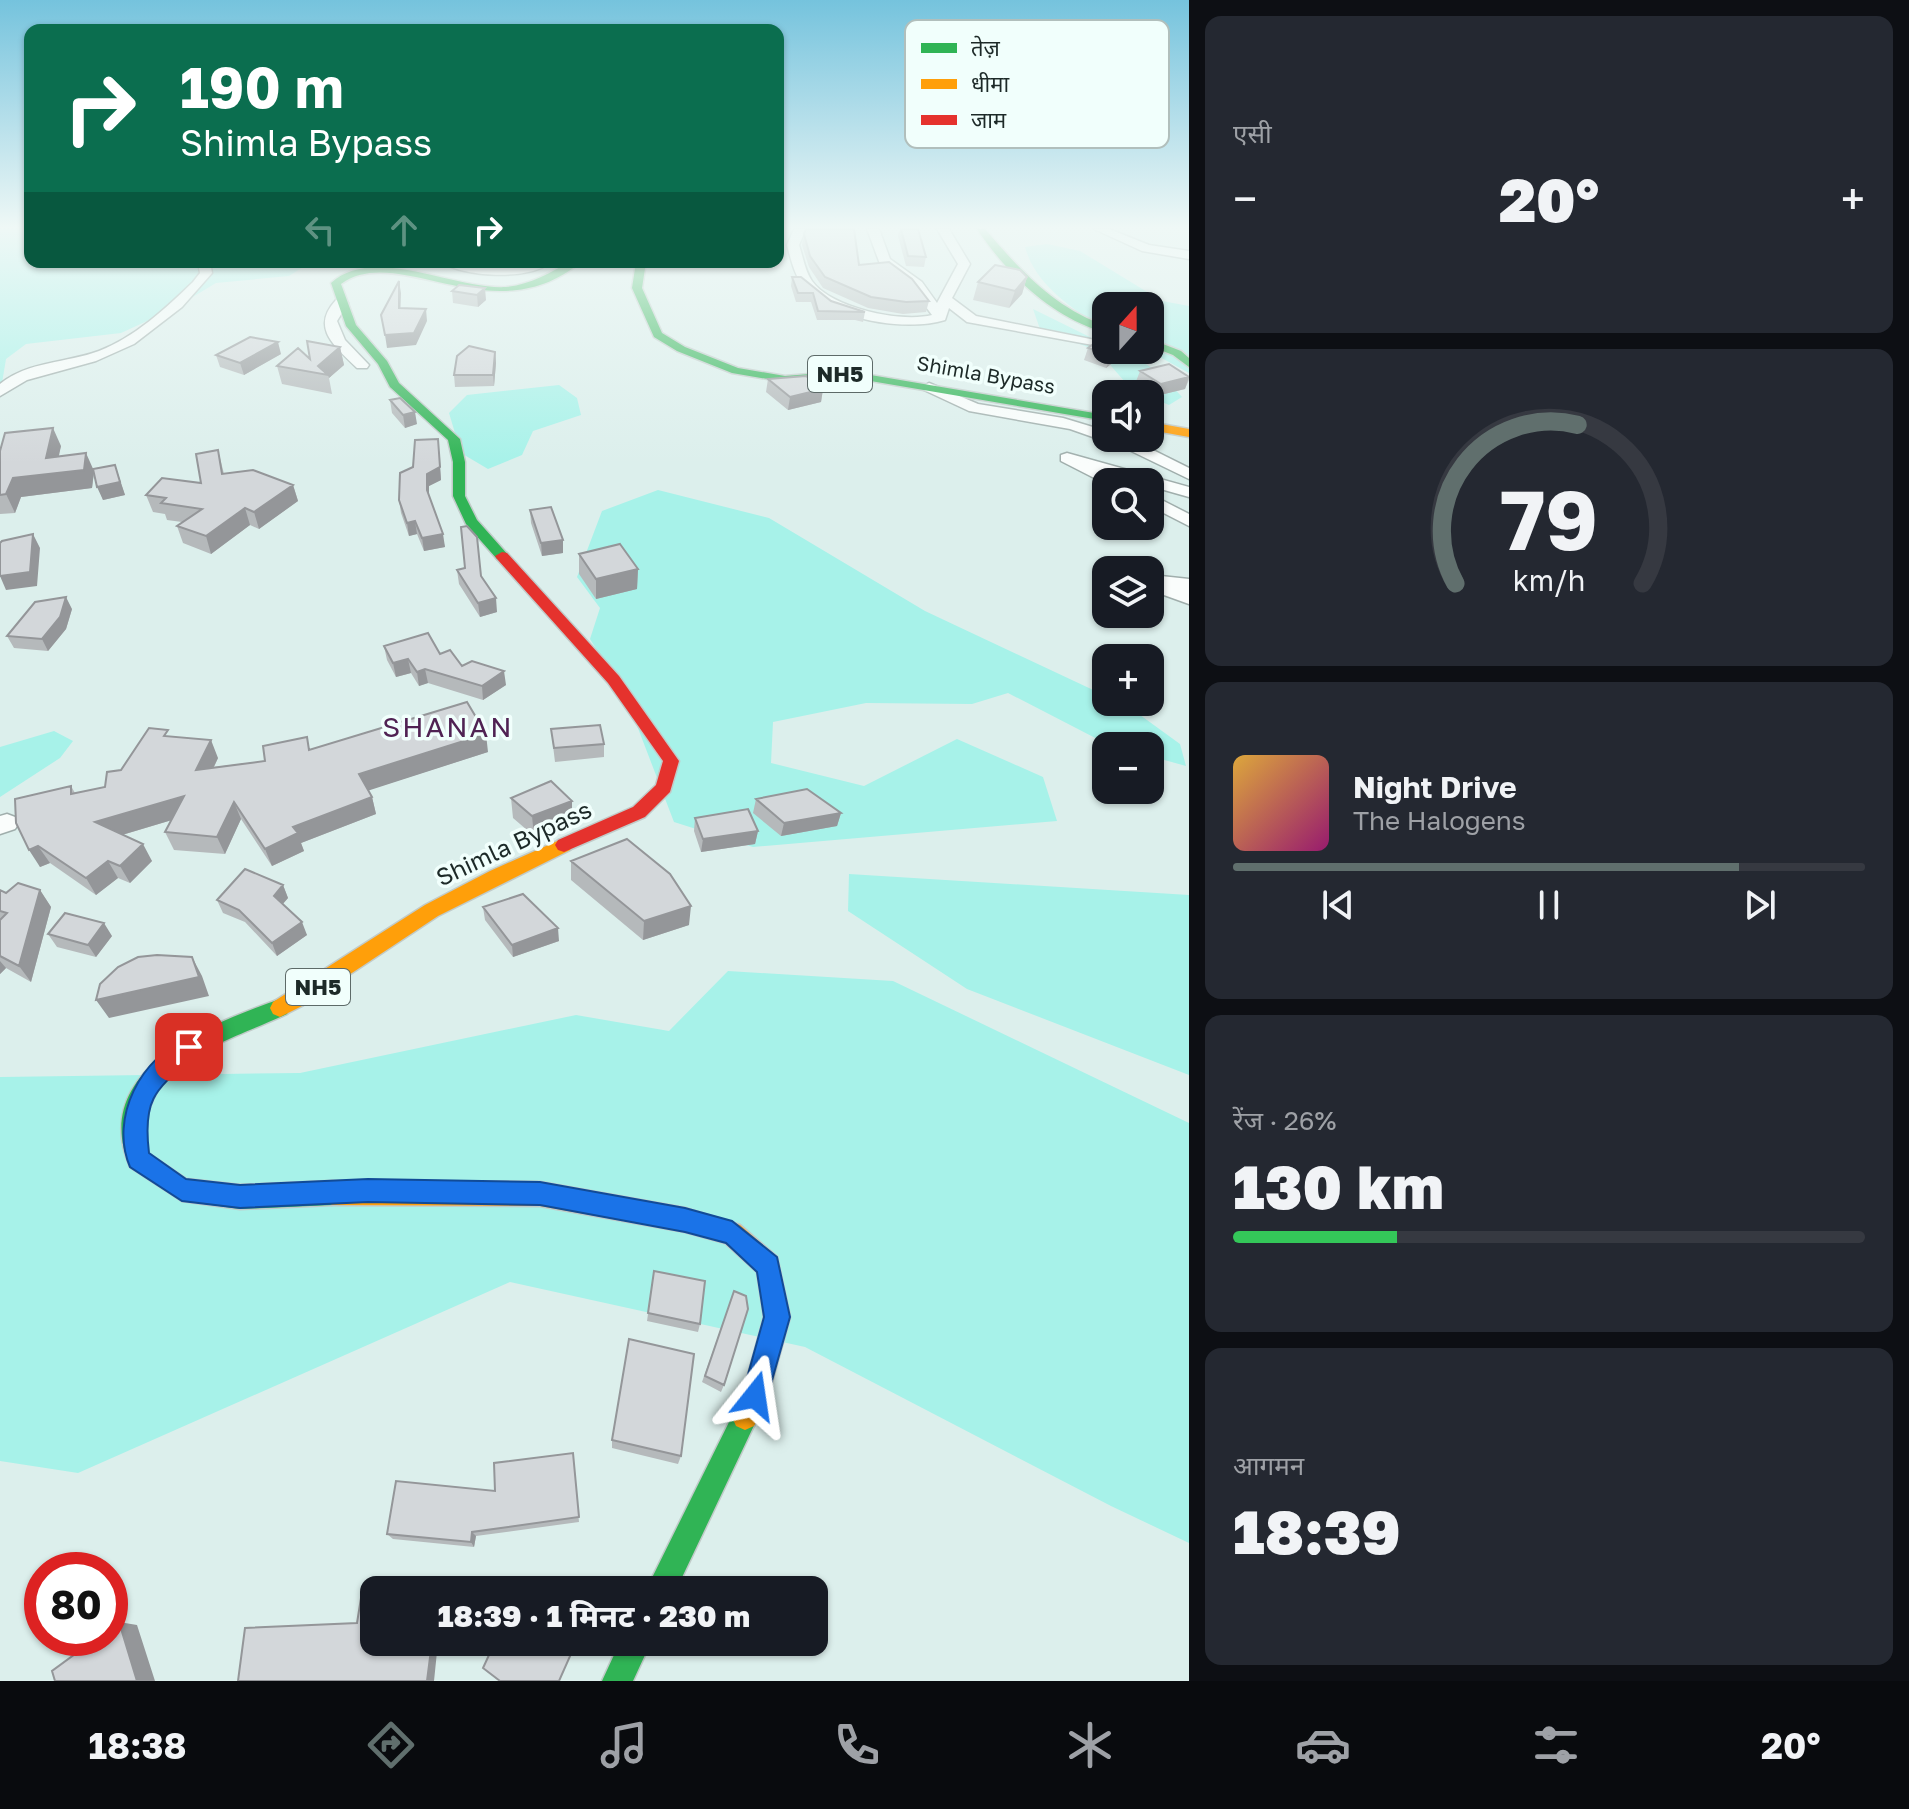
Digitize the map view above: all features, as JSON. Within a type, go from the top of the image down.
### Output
[{"type":"highway","name":"Shimla Bypass","points":[[343,307],[351,326],[383,363],[401,393],[454,439],[459,462],[459,496],[471,521],[620,684],[656,733],[671,761],[664,788],[639,812],[475,884],[390,936],[313,991],[254,1021],[189,1047],[148,1083],[133,1121],[138,1159],[182,1190],[197,1192],[240,1197],[368,1191],[540,1194],[685,1220],[732,1233],[768,1266],[777,1317],[755,1396],[668,1576]]},
{"type":"highway","name":"Shimla Bypass","points":[[644,307],[658,335],[681,349],[736,371],[762,377],[847,374],[1092,416]]},
{"type":"highway","points":[[1049,307],[1092,331]]},
{"type":"highway","points":[[1164,348],[1177,353],[1189,364]]},
{"type":"highway","points":[[1164,429],[1189,433]]},
{"type":"highway","points":[[617,1681],[629,1656]]},
{"type":"street","points":[[0,391],[19,378],[86,360],[121,346],[170,307]]},
{"type":"street","points":[[337,307],[331,314],[333,331],[362,365]]},
{"type":"street","points":[[851,307],[901,320],[933,320],[940,317]]},
{"type":"street","points":[[933,307],[940,317]]},
{"type":"street","points":[[940,317],[943,307]]},
{"type":"street","points":[[956,307],[972,319],[1092,334]]},
{"type":"street","points":[[929,387],[956,403],[976,409],[1056,420],[1092,433]]},
{"type":"street","points":[[1145,452],[1189,474]]},
{"type":"street","points":[[1092,470],[1067,458],[1103,468]]},
{"type":"street","points":[[1164,485],[1189,492]]},
{"type":"street","points":[[1164,507],[1189,521]]},
{"type":"street","points":[[1189,585],[1161,582],[1155,585],[1189,598]]},
{"type":"shaded area","points":[[0,307],[175,307],[121,333],[26,344],[6,359],[0,395]]},
{"type":"shaded area","points":[[1073,307],[1092,307],[1092,321],[1081,314]]},
{"type":"shaded area","points":[[1164,307],[1189,307],[1189,373],[1164,359]]},
{"type":"shaded area","points":[[1033,309],[1092,338],[1092,349],[1040,329]]},
{"type":"shaded area","points":[[1109,364],[1145,364],[1166,380],[1182,397],[1169,405],[1164,403],[1164,380],[1123,380]]},
{"type":"shaded area","points":[[559,385],[577,398],[581,415],[533,431],[522,455],[488,469],[461,453],[449,413],[467,395]]},
{"type":"shaded area","points":[[658,490],[769,518],[925,611],[1092,689],[1092,716],[1141,716],[1163,732],[1092,732],[1092,736],[1008,693],[972,704],[866,703],[773,722],[771,763],[864,786],[957,739],[1043,777],[1057,821],[753,847],[674,822],[626,697],[590,639],[600,608],[577,577],[602,511]]},
{"type":"shaded area","points":[[54,731],[73,741],[60,758],[0,797],[0,747]]},
{"type":"shaded area","points":[[1164,732],[1180,744],[1186,766],[1164,760]]},
{"type":"shaded area","points":[[849,874],[1189,895],[1189,1075],[967,989],[848,911]]},
{"type":"shaded area","points":[[728,971],[893,981],[1189,1123],[1189,1543],[1111,1506],[805,1347],[510,1282],[78,1473],[0,1461],[0,1077],[300,1073],[576,1015],[669,1031]]},
{"type":"building","points":[[385,307],[426,309],[414,333],[385,335],[381,315]]},
{"type":"building","points":[[817,307],[851,307],[865,312],[818,311]]},
{"type":"building","points":[[250,337],[278,342],[240,363],[216,355]]},
{"type":"building","points":[[307,341],[340,347],[318,366],[328,375],[277,366],[298,348],[310,359]]},
{"type":"building","points":[[469,346],[495,352],[493,375],[454,375],[457,356]]},
{"type":"building","points":[[1169,364],[1189,377],[1164,383],[1164,380],[1155,380],[1140,371]]},
{"type":"building","points":[[806,376],[823,389],[790,397],[768,379]]},
{"type":"building","points":[[400,398],[415,412],[403,415],[390,400]]},
{"type":"building","points":[[53,428],[46,458],[86,453],[84,470],[13,478],[6,494],[0,495],[0,451],[5,433]]},
{"type":"building","points":[[438,439],[440,467],[427,474],[427,490],[443,534],[422,538],[415,521],[407,523],[399,500],[400,473],[413,467],[415,440]]},
{"type":"building","points":[[218,450],[222,474],[253,470],[293,485],[254,512],[245,508],[206,536],[177,526],[202,509],[161,503],[166,498],[146,495],[162,478],[201,483],[196,454]]},
{"type":"building","points":[[115,465],[120,482],[97,487],[93,469]]},
{"type":"building","points":[[551,507],[563,540],[541,543],[530,510]]},
{"type":"building","points":[[467,526],[477,537],[481,576],[496,598],[478,603],[457,570],[465,568],[461,527]]},
{"type":"building","points":[[33,534],[30,572],[0,576],[0,543]]},
{"type":"building","points":[[620,544],[638,569],[596,579],[579,554]]},
{"type":"building","points":[[66,597],[60,617],[42,639],[7,636],[35,602]]},
{"type":"building","points":[[428,633],[440,654],[450,650],[462,666],[472,661],[504,671],[482,686],[425,669],[417,672],[408,659],[393,663],[384,646]]},
{"type":"building","points":[[467,702],[486,734],[359,774],[372,797],[293,827],[298,833],[265,849],[234,802],[217,837],[165,832],[184,796],[95,822],[143,844],[120,866],[108,861],[86,878],[38,846],[29,850],[16,823],[15,799],[71,786],[71,794],[105,787],[107,772],[121,770],[149,728],[168,730],[164,736],[211,740],[196,770],[265,761],[263,746],[307,737],[309,750]]},
{"type":"building","points":[[600,725],[604,744],[554,748],[551,729]]},
{"type":"building","points":[[551,781],[572,801],[532,816],[511,798]]},
{"type":"building","points":[[807,789],[841,813],[784,823],[756,799]]},
{"type":"building","points":[[748,809],[758,831],[703,839],[695,818]]},
{"type":"building","points":[[627,839],[670,874],[691,906],[644,921],[571,861]]},
{"type":"building","points":[[245,869],[283,885],[274,896],[302,922],[272,943],[239,910],[217,900]]},
{"type":"building","points":[[18,883],[40,890],[19,966],[0,956],[0,920],[7,913],[0,911],[0,890],[6,893]]},
{"type":"building","points":[[523,894],[558,928],[512,945],[483,907]]},
{"type":"building","points":[[65,913],[104,923],[88,945],[48,934]]},
{"type":"building","points":[[138,957],[192,957],[199,977],[96,1000],[100,984],[118,967]]},
{"type":"building","points":[[654,1271],[705,1281],[700,1324],[648,1313]]},
{"type":"building","points":[[734,1291],[746,1296],[748,1309],[724,1385],[705,1376]]},
{"type":"building","points":[[629,1339],[694,1354],[681,1456],[612,1440]]},
{"type":"building","points":[[573,1453],[579,1517],[472,1532],[471,1542],[387,1534],[396,1481],[495,1491],[494,1463]]},
{"type":"building","points":[[360,1604],[360,1656],[430,1656],[427,1681],[238,1681],[245,1628],[357,1623]]},
{"type":"building","points":[[128,1652],[137,1681],[55,1681],[52,1671],[72,1656],[128,1656]]},
{"type":"building","points":[[489,1656],[570,1656],[559,1681],[500,1681],[483,1668]]},
{"type":"traffic: fast","points":[[345,307],[351,326],[383,363],[394,385],[454,439],[459,462],[459,496],[471,521],[502,556]]},
{"type":"traffic: fast","points":[[646,307],[658,335],[681,349],[736,371],[785,379],[847,374],[1092,416]]},
{"type":"traffic: fast","points":[[1058,307],[1092,325]]},
{"type":"traffic: fast","points":[[1164,348],[1177,353],[1189,364]]},
{"type":"traffic: fast","points":[[280,1008],[190,1048],[152,1078],[139,1098],[133,1122],[138,1159],[182,1190],[240,1197],[332,1193]]},
{"type":"traffic: fast","points":[[668,1576],[745,1417]]},
{"type":"traffic: fast","points":[[617,1681],[629,1656]]},
{"type":"traffic: slow","points":[[1164,429],[1189,433]]},
{"type":"traffic: slow","points":[[280,1008],[431,910],[564,845]]},
{"type":"traffic: slow","points":[[332,1193],[540,1194],[685,1220],[732,1233],[768,1266],[777,1317],[755,1396],[745,1417]]},
{"type":"traffic: jam","points":[[502,556],[613,679],[671,761],[664,788],[639,812],[564,845]]},
{"type":"district","name":"SHANAN","points":[[448,727]]},
{"type":"route","points":[[189,1047],[148,1083],[133,1121],[138,1159],[182,1190],[240,1197],[368,1191],[540,1194],[685,1220],[732,1233],[768,1266],[777,1317],[755,1396]]}]
